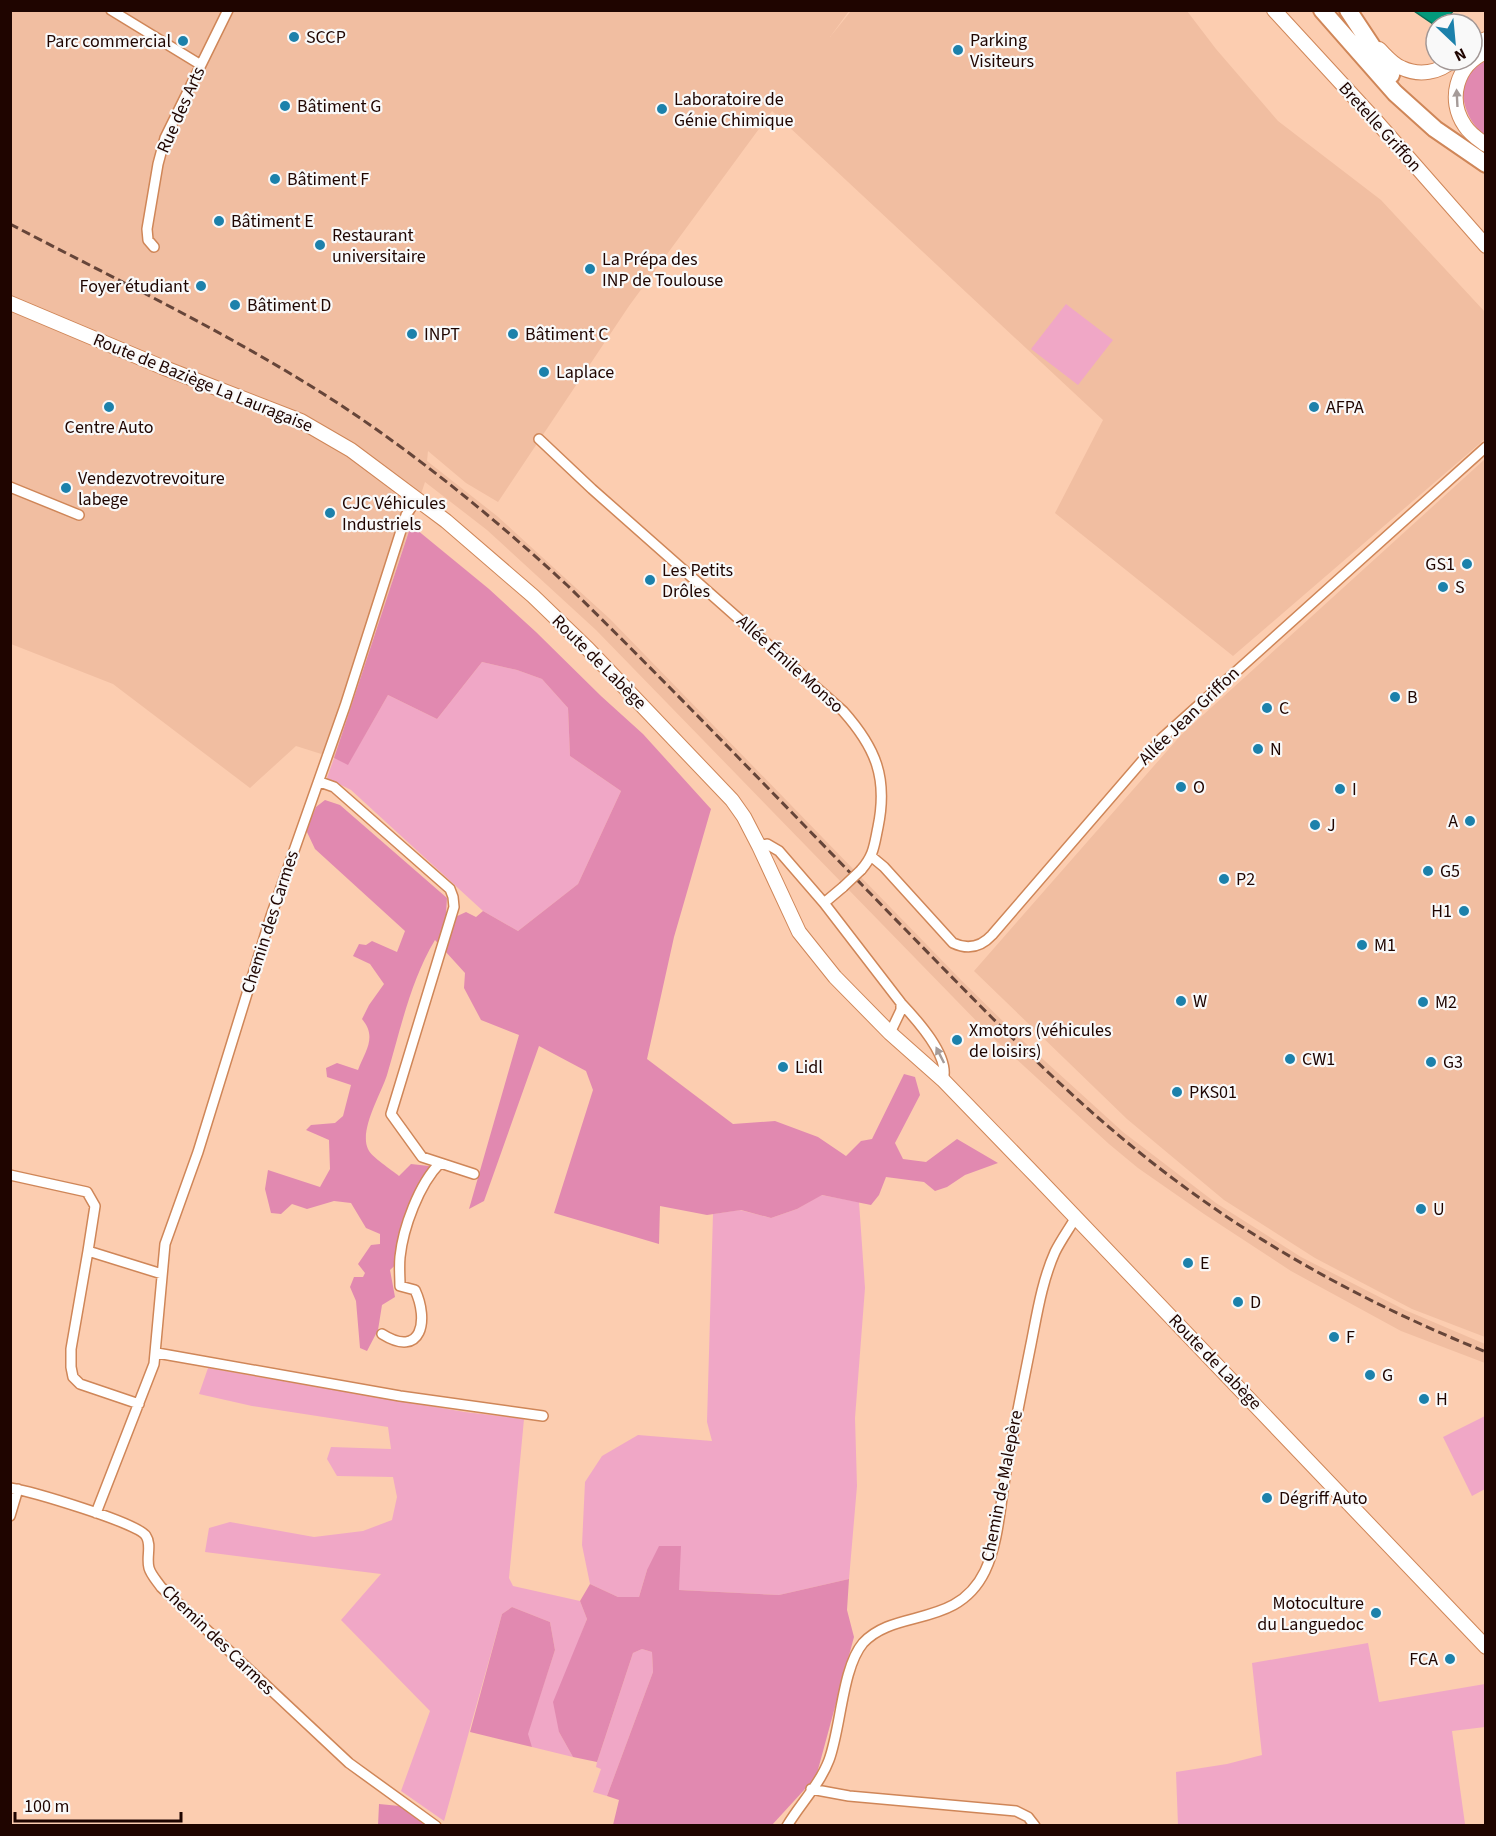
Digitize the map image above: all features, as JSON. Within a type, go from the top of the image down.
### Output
[{"type":"highway","points":[[1322,10],[1395,93],[1435,129],[1485,164]]},
{"type":"highway","points":[[1348,10],[1383,65],[1402,89],[1447,126],[1485,147]]},
{"type":"highway","points":[[1467,151],[1485,159]]},
{"type":"main road","name":"Bretelle Griffon","points":[[1274,10],[1377,122],[1485,246]]},
{"type":"main road","points":[[1367,39],[1400,68],[1413,72],[1424,72]]},
{"type":"main road","points":[[1485,52],[1468,64],[1458,78],[1455,93],[1458,112],[1464,125],[1485,147]]},
{"type":"main road","name":"Route de Baziège La Lauragaise","points":[[10,303],[134,356],[314,427],[351,450],[417,499]]},
{"type":"main road","name":"Route de Labège","points":[[417,499],[533,596],[588,649],[732,800],[759,846],[799,932],[835,977],[890,1033],[943,1080],[1076,1217],[1485,1647]]},
{"type":"street","points":[[111,10],[201,65]]},
{"type":"street","name":"Rue des Arts","points":[[154,247],[148,240],[147,229],[160,153],[165,138],[228,10]]},
{"type":"street","name":"Allée Émile Monso","points":[[539,439],[843,711],[858,727],[870,746],[881,780],[880,816],[872,857]]},
{"type":"street","name":"Allée Jean Griffon","points":[[872,857],[884,867],[953,943],[970,947],[987,941],[1162,738],[1485,447]]},
{"type":"street","points":[[10,488],[79,515]]},
{"type":"street","name":"Chemin des Carmes","points":[[417,499],[406,515],[320,782],[286,872],[198,1152],[165,1244],[157,1353],[96,1513],[141,1530],[149,1544],[148,1568],[162,1587],[349,1763],[436,1826]]},
{"type":"street","points":[[320,782],[334,787],[366,813],[450,889],[454,907],[391,1114],[422,1157],[474,1174]]},
{"type":"street","points":[[759,846],[767,844],[779,851],[824,903],[939,1052],[946,1072],[943,1080]]},
{"type":"street","points":[[824,903],[872,857]]},
{"type":"street","points":[[890,1033],[901,1010],[901,1003]]},
{"type":"street","points":[[382,1334],[391,1340],[406,1341],[416,1339],[420,1334],[421,1303],[416,1290],[400,1286],[400,1257],[410,1214],[432,1171],[440,1163]]},
{"type":"street","points":[[10,1175],[87,1192],[95,1206],[71,1349],[73,1377],[80,1384],[139,1404]]},
{"type":"street","name":"Chemin de Malepère","points":[[788,1826],[830,1759],[849,1674],[863,1644],[882,1630],[954,1605],[977,1584],[985,1572],[996,1532],[1042,1293],[1056,1252],[1076,1217]]},
{"type":"street","points":[[88,1251],[162,1274]]},
{"type":"street","points":[[157,1353],[400,1396],[543,1416]]},
{"type":"street","points":[[10,1516],[14,1489],[96,1513]]},
{"type":"street","points":[[811,1790],[849,1796],[1007,1810],[1028,1817],[1035,1826]]},
{"type":"shaded area","points":[[10,11],[849,11],[830,37],[851,11],[1187,11],[1216,49],[1278,121],[1381,200],[1485,312],[1485,439],[1233,656],[1055,513],[1103,420],[772,111],[629,306],[498,502],[466,483],[428,451],[427,461],[497,516],[610,619],[961,980],[1023,1041],[1123,1132],[1216,1203],[1301,1257],[1405,1310],[1485,1344],[1485,1363],[1401,1331],[1291,1271],[1138,1168],[1109,1144],[990,1035],[596,630],[487,530],[425,482],[334,758],[296,746],[250,788],[113,684],[11,644]]},
{"type":"shaded area","points":[[1484,62],[1485,135],[1470,118],[1463,95],[1466,77],[1470,72],[1484,72]]},
{"type":"shaded area","points":[[1066,304],[1113,340],[1078,385],[1031,349]]},
{"type":"shaded area","points":[[1485,459],[1485,1337],[1412,1309],[1315,1258],[1224,1200],[1127,1119],[974,971],[1181,735]]},
{"type":"shaded area","points":[[411,525],[489,589],[536,632],[643,734],[711,809],[674,937],[647,1059],[733,1124],[775,1121],[818,1137],[846,1156],[861,1141],[872,1139],[904,1074],[915,1077],[920,1095],[895,1143],[903,1159],[926,1162],[957,1139],[998,1163],[965,1175],[947,1187],[935,1191],[924,1182],[886,1177],[879,1195],[871,1205],[822,1195],[797,1209],[771,1218],[741,1210],[707,1215],[660,1206],[659,1244],[554,1213],[593,1090],[586,1071],[539,1046],[484,1201],[469,1209],[519,1035],[481,1020],[464,988],[465,973],[435,940],[419,972],[387,1075],[366,1132],[368,1149],[373,1156],[399,1176],[411,1164],[429,1166],[429,1181],[412,1215],[403,1258],[390,1270],[395,1297],[382,1305],[378,1330],[367,1351],[360,1348],[356,1301],[350,1287],[354,1277],[363,1277],[365,1273],[358,1264],[371,1245],[380,1244],[380,1234],[366,1228],[351,1203],[334,1201],[307,1209],[292,1204],[281,1214],[271,1213],[265,1189],[268,1170],[320,1187],[330,1169],[329,1140],[306,1130],[311,1125],[335,1123],[343,1116],[351,1085],[327,1077],[326,1068],[337,1063],[358,1070],[369,1044],[369,1032],[362,1019],[384,984],[370,964],[353,956],[359,944],[366,945],[372,941],[397,952],[405,931],[315,849],[306,830],[316,807],[325,800],[340,805],[447,898],[446,914],[453,918],[466,912],[476,917],[483,911],[518,931],[578,884],[621,791],[570,756],[568,708],[542,679],[517,670],[482,662],[437,719],[388,695],[348,765],[334,758]]},
{"type":"shaded area","points":[[482,662],[517,670],[542,679],[568,708],[570,756],[621,791],[578,884],[518,931],[483,911],[351,790],[327,778],[334,758],[348,764],[388,695],[437,719]]},
{"type":"shaded area","points":[[821,1195],[859,1202],[865,1288],[855,1418],[857,1486],[849,1579],[779,1595],[679,1590],[647,1570],[639,1597],[618,1597],[590,1584],[582,1545],[585,1482],[602,1456],[638,1435],[712,1441],[707,1422],[713,1214],[740,1210],[771,1218],[797,1209]]},
{"type":"shaded area","points":[[208,1368],[465,1412],[524,1419],[509,1578],[513,1586],[580,1601],[587,1619],[580,1637],[559,1732],[573,1757],[532,1747],[527,1735],[555,1650],[550,1622],[512,1607],[502,1614],[444,1821],[401,1791],[430,1711],[341,1620],[381,1574],[205,1552],[209,1528],[230,1522],[314,1537],[363,1531],[392,1520],[397,1497],[393,1477],[337,1476],[327,1459],[331,1447],[391,1449],[388,1427],[252,1406],[199,1394]]},
{"type":"shaded area","points":[[1485,1416],[1485,1489],[1472,1496],[1443,1437]]},
{"type":"shaded area","points":[[659,1546],[681,1546],[679,1590],[779,1595],[849,1579],[847,1610],[854,1637],[816,1777],[772,1825],[613,1825],[619,1800],[607,1796],[653,1672],[652,1652],[642,1649],[633,1653],[597,1762],[573,1757],[559,1732],[553,1702],[587,1619],[580,1601],[590,1584],[618,1597],[639,1597],[647,1570]]},
{"type":"shaded area","points":[[512,1607],[550,1622],[555,1650],[528,1734],[532,1747],[470,1732],[502,1614]]},
{"type":"shaded area","points":[[1368,1643],[1379,1702],[1485,1684],[1485,1727],[1452,1731],[1465,1824],[1485,1825],[1178,1825],[1176,1772],[1227,1764],[1262,1755],[1252,1663]]},
{"type":"shaded area","points":[[642,1649],[652,1652],[653,1672],[607,1796],[593,1792],[601,1769],[596,1767],[597,1762],[633,1653]]},
{"type":"shaded area","points":[[379,1804],[410,1807],[430,1826],[378,1826]]},
{"type":"water","points":[[1414,11],[1453,11],[1424,12],[1424,18]]},
{"type":"railway","points":[[10,224],[246,348],[355,414],[418,460],[480,508],[568,586],[1034,1059],[1141,1154],[1215,1209],[1289,1256],[1366,1298],[1486,1352]]},
{"type":"place","name":"SCCP","points":[[294,37]]},
{"type":"place","name":"Parc commercial","points":[[183,41]]},
{"type":"place","name":"Parking Visiteurs","points":[[958,50]]},
{"type":"place","name":"Bâtiment G","points":[[285,106]]},
{"type":"place","name":"Laboratoire de Génie Chimique","points":[[662,109]]},
{"type":"place","name":"Bâtiment F","points":[[275,179]]},
{"type":"place","name":"Bâtiment E","points":[[219,221]]},
{"type":"place","name":"Restaurant universitaire","points":[[320,245]]},
{"type":"place","name":"La Prépa des INP de Toulouse","points":[[590,269]]},
{"type":"place","name":"Foyer étudiant","points":[[201,286]]},
{"type":"place","name":"Bâtiment D","points":[[235,305]]},
{"type":"place","name":"INPT","points":[[412,334]]},
{"type":"place","name":"Bâtiment C","points":[[513,334]]},
{"type":"place","name":"Laplace","points":[[544,372]]},
{"type":"place","name":"Centre Auto","points":[[109,407]]},
{"type":"place","name":"AFPA","points":[[1314,407]]},
{"type":"place","name":"Vendezvotrevoiture labege","points":[[66,488]]},
{"type":"place","name":"CJC Véhicules Industriels","points":[[330,513]]},
{"type":"place","name":"GS1","points":[[1467,564]]},
{"type":"place","name":"Les Petits Drôles","points":[[650,580]]},
{"type":"place","name":"S","points":[[1443,587]]},
{"type":"place","name":"B","points":[[1395,697]]},
{"type":"place","name":"C","points":[[1267,708]]},
{"type":"place","name":"N","points":[[1258,749]]},
{"type":"place","name":"O","points":[[1181,787]]},
{"type":"place","name":"I","points":[[1340,789]]},
{"type":"place","name":"A","points":[[1470,821]]},
{"type":"place","name":"J","points":[[1315,825]]},
{"type":"place","name":"G5","points":[[1428,871]]},
{"type":"place","name":"P2","points":[[1224,879]]},
{"type":"place","name":"H1","points":[[1464,911]]},
{"type":"place","name":"M1","points":[[1362,945]]},
{"type":"place","name":"W","points":[[1181,1001]]},
{"type":"place","name":"M2","points":[[1423,1002]]},
{"type":"place","name":"Xmotors (véhicules de loisirs)","points":[[957,1040]]},
{"type":"place","name":"CW1","points":[[1290,1059]]},
{"type":"place","name":"G3","points":[[1431,1062]]},
{"type":"place","name":"Lidl","points":[[783,1067]]},
{"type":"place","name":"PKS01","points":[[1177,1092]]},
{"type":"place","name":"U","points":[[1421,1209]]},
{"type":"place","name":"E","points":[[1188,1263]]},
{"type":"place","name":"D","points":[[1238,1302]]},
{"type":"place","name":"F","points":[[1334,1337]]},
{"type":"place","name":"G","points":[[1370,1375]]},
{"type":"place","name":"H","points":[[1424,1399]]},
{"type":"place","name":"Dégriff Auto","points":[[1267,1498]]},
{"type":"place","name":"Motoculture du Languedoc","points":[[1376,1613]]},
{"type":"place","name":"FCA","points":[[1450,1659]]}]
